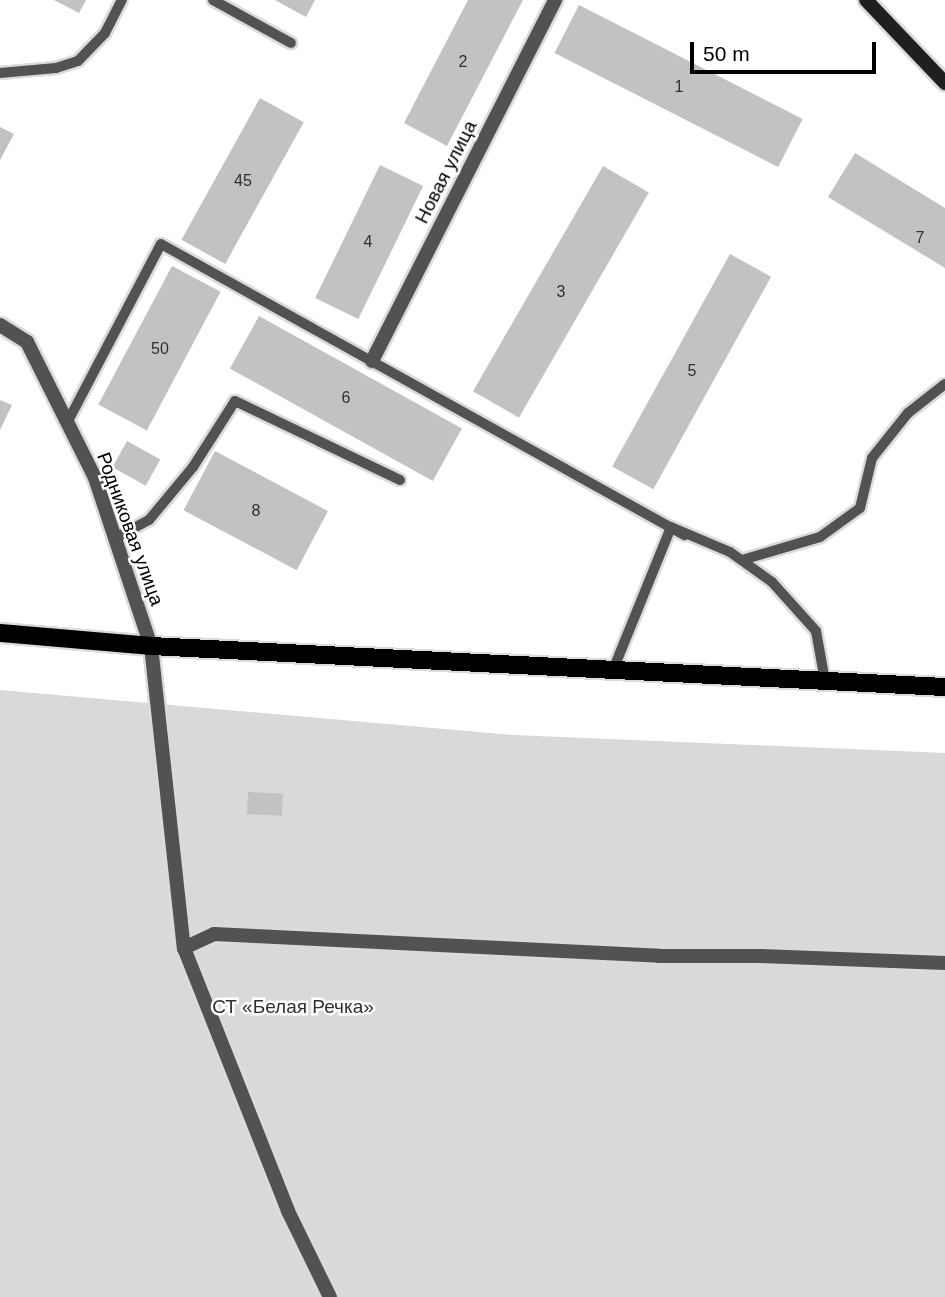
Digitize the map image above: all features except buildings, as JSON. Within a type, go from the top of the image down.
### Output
[{"type":"main road","points":[[0,633],[151,646],[945,687]]},
{"type":"street","name":"Новая улица","points":[[372,361],[555,0]]},
{"type":"street","points":[[866,0],[945,83]]},
{"type":"street","name":"Родниковая улица","points":[[0,325],[27,342],[95,478],[151,646],[184,948],[288,1211],[330,1297]]},
{"type":"street","points":[[184,948],[214,934],[659,956],[761,956],[945,963]]},
{"type":"lane","points":[[0,73],[56,68],[78,61],[106,33],[122,0]]},
{"type":"lane","points":[[213,0],[291,43]]},
{"type":"lane","points":[[67,423],[161,244],[684,535]]},
{"type":"lane","points":[[742,560],[820,537],[860,508],[872,458],[908,412],[945,383]]},
{"type":"lane","points":[[115,538],[149,520],[193,467],[234,401],[400,480]]},
{"type":"lane","points":[[671,527],[742,560],[772,582],[816,631],[825,681]]},
{"type":"lane","points":[[613,670],[671,527]]},
{"type":"green space","name":"СТ «Белая Речка»","points":[[0,690],[514,735],[945,753],[945,1297],[0,1297]]}]
